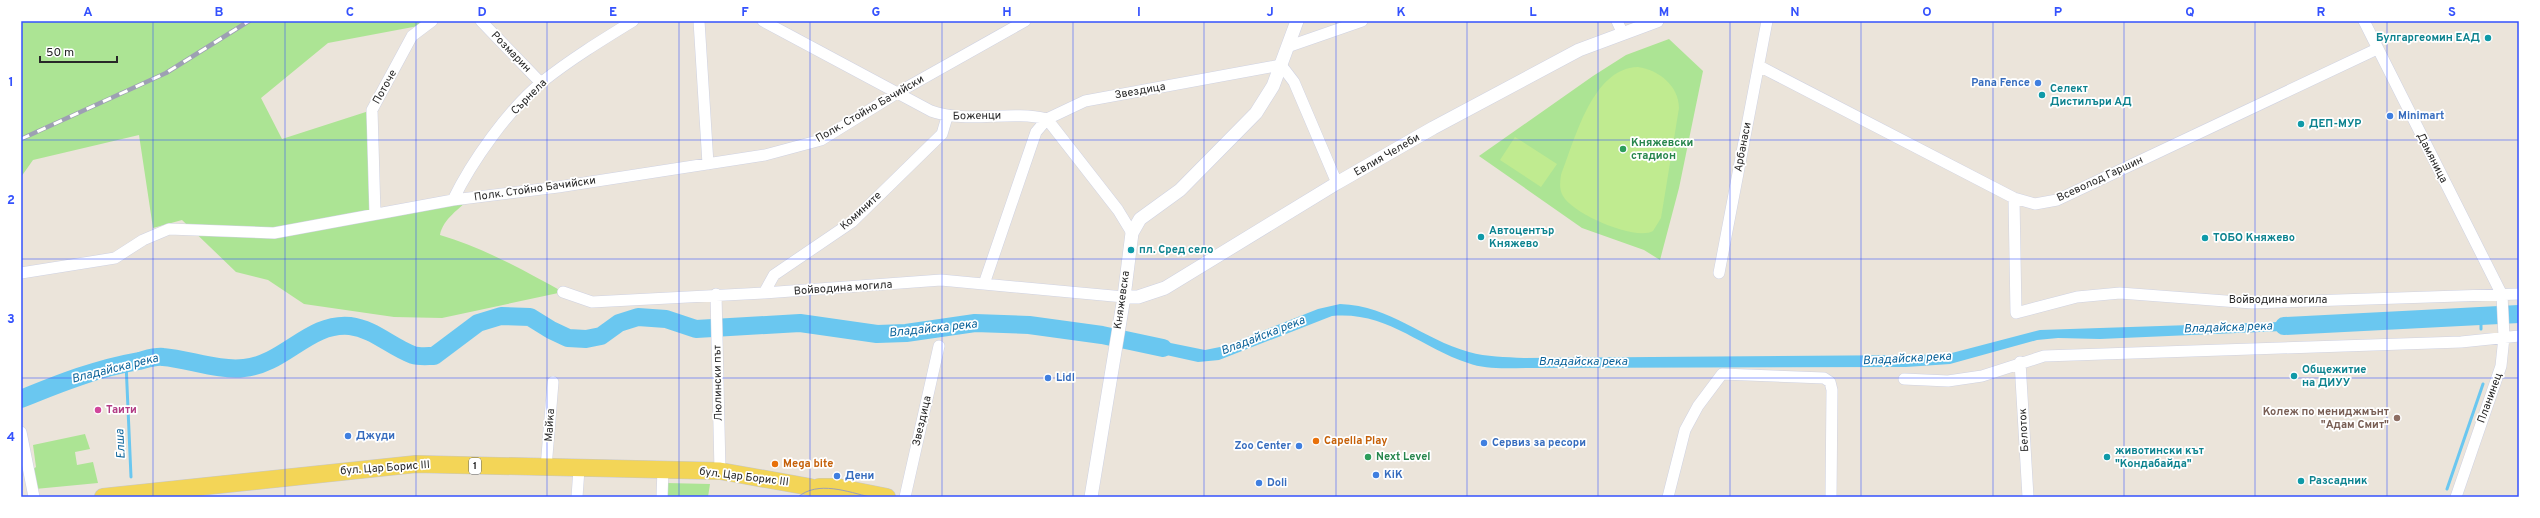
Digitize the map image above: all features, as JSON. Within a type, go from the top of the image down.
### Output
[{"type":"main road","name":"бул. Цар Борис III","points":[[103,497],[416,464],[720,472],[810,487],[837,487],[887,497]]},
{"type":"main road","name":"бул. Цар Борис III","points":[[810,487],[834,497]]},
{"type":"street","name":"Поточе","points":[[375,214],[372,110],[412,36],[432,21]]},
{"type":"street","name":"Розмарин","points":[[481,21],[541,83]]},
{"type":"street","name":"Сърнела","points":[[452,200],[467,172],[497,131],[541,83],[579,54],[634,21]]},
{"type":"street","points":[[699,21],[708,164]]},
{"type":"street","name":"Боженци","points":[[763,21],[897,93],[947,117],[1030,115],[1047,119]]},
{"type":"street","name":"Полк. Стойно Бачийски","points":[[21,273],[115,258],[143,240],[168,229],[274,233],[452,200],[765,155],[821,140],[897,93],[1025,21]]},
{"type":"street","name":"Княжевска","points":[[1091,497],[1124,297],[1132,233],[1140,219],[1180,190],[1256,113],[1269,93],[1297,21]]},
{"type":"street","points":[[1287,47],[1362,21]]},
{"type":"street","name":"Евлия Челеби","points":[[1124,297],[1138,297],[1151,294],[1170,285],[1337,183],[1433,128],[1619,27],[1657,21]]},
{"type":"street","name":"Арбанаси","points":[[1719,272],[1767,21]]},
{"type":"street","name":"Дамяница","points":[[2364,21],[2502,300]]},
{"type":"street","name":"Всеволод Гаршин","points":[[1759,66],[2014,198],[2035,204],[2057,200],[2377,49]]},
{"type":"street","points":[[1281,65],[1294,82],[1337,183]]},
{"type":"street","name":"Звездица","points":[[984,284],[1036,132],[1047,119],[1085,101],[1281,65]]},
{"type":"street","name":"Комините","points":[[764,293],[774,275],[852,222],[942,134],[947,117]]},
{"type":"street","points":[[1047,119],[1118,210],[1132,233]]},
{"type":"street","name":"Войводина могила","points":[[2014,198],[2016,313],[2077,297],[2120,293],[2252,303],[2502,300],[2519,294]]},
{"type":"street","name":"Войводина могила","points":[[563,292],[592,302],[716,299],[764,293],[940,280],[1124,297]]},
{"type":"street","name":"Люлински път","points":[[716,299],[720,472]]},
{"type":"street","name":"Планинец","points":[[2456,497],[2501,366],[2503,333],[2502,300]]},
{"type":"street","points":[[1904,379],[1948,381],[1982,376],[2020,362],[2044,356],[2460,342],[2503,333],[2519,336]]},
{"type":"street","name":"Звездица","points":[[905,497],[939,346]]},
{"type":"street","name":"Белоток","points":[[2020,362],[2028,497]]},
{"type":"street","points":[[1668,497],[1685,430],[1698,406],[1722,374],[1824,378],[1830,382],[1832,390],[1831,497]]},
{"type":"street","name":"Майка","points":[[546,468],[553,382]]},
{"type":"street","points":[[21,432],[34,497]]},
{"type":"street","points":[[577,497],[579,469]]},
{"type":"street","points":[[662,497],[663,470]]},
{"type":"green space","points":[[21,21],[432,21],[429,24],[328,43],[261,98],[282,139],[372,110],[375,214],[472,197],[448,219],[440,235],[488,253],[563,292],[442,318],[394,317],[304,304],[268,280],[236,272],[182,220],[153,228],[139,135],[33,160],[21,177]]},
{"type":"green space","points":[[1669,39],[1703,71],[1679,188],[1660,260],[1644,250],[1582,228],[1479,156],[1593,76],[1626,55]]},
{"type":"green space","name":"Княжевски стадион","points":[[1638,67],[1660,75],[1672,86],[1676,93],[1679,108],[1661,218],[1653,231],[1644,233],[1619,229],[1591,218],[1569,203],[1563,196],[1560,186],[1561,175],[1579,126],[1597,92],[1609,79],[1622,70]]},
{"type":"green space","points":[[1515,137],[1557,164],[1541,187],[1500,160]]},
{"type":"green space","points":[[85,434],[90,449],[75,452],[77,465],[93,462],[98,483],[35,489],[32,470],[36,467],[33,445]]},
{"type":"green space","points":[[666,483],[710,484],[708,497],[666,497]]},
{"type":"water","points":[[1340,304],[1359,306],[1375,311],[1452,346],[1469,352],[1489,356],[1524,358],[1948,354],[2040,330],[2307,321],[2307,330],[2100,339],[2058,338],[2037,340],[1950,364],[1906,367],[1490,368],[1468,363],[1450,356],[1386,324],[1370,319],[1352,316],[1332,316],[1219,360],[1198,362],[1139,349],[1141,337],[1205,350],[1225,346],[1318,309]]},
{"type":"waterway","name":"Владайска река","points":[[2284,326],[2519,314]]},
{"type":"waterway","name":"Владайска река","points":[[21,399],[94,372],[154,357],[173,358],[224,368],[244,368],[259,365],[285,352],[309,336],[335,326],[350,326],[359,328],[375,334],[397,348],[413,355],[434,356],[478,323],[501,316],[530,317],[551,330],[568,338],[586,339],[601,336],[619,323],[638,317],[666,319],[696,329],[800,323],[877,334],[906,333],[975,323],[1029,325],[1102,335],[1163,348]]},
{"type":"waterway","points":[[2481,317],[2481,329]]},
{"type":"waterway","name":"Елша","points":[[126,363],[131,477]]},
{"type":"waterway","points":[[2447,489],[2483,384]]},
{"type":"tram line","points":[[798,497],[806,492],[824,488],[843,490],[870,497]]},
{"type":"railway","points":[[21,139],[166,73],[249,21]]},
{"type":"place","name":"Булгаргеомин ЕАД","points":[[2488,38]]},
{"type":"place","name":"Pana Fence","points":[[2038,83]]},
{"type":"place","name":"Селект Дистилъри АД","points":[[2042,95]]},
{"type":"place","name":"Minimart","points":[[2390,116]]},
{"type":"place","name":"ДЕП-МУР","points":[[2301,124]]},
{"type":"place","name":"Княжевски стадион","points":[[1623,149]]},
{"type":"place","name":"Автоцентър Княжево","points":[[1481,237]]},
{"type":"place","name":"ТОБО Княжево","points":[[2205,238]]},
{"type":"place","name":"пл. Сред село","points":[[1131,250]]},
{"type":"place","name":"Общежитие на ДИУУ","points":[[2294,376]]},
{"type":"place","name":"Lidl","points":[[1048,378]]},
{"type":"place","name":"Таити","points":[[98,410]]},
{"type":"place","name":"Колеж по мениджмънт \"Адам Смит\"","points":[[2397,418]]},
{"type":"place","name":"Джуди","points":[[348,436]]},
{"type":"place","name":"Capella Play","points":[[1316,441]]},
{"type":"place","name":"Сервиз за ресори","points":[[1484,443]]},
{"type":"place","name":"Zoo Center","points":[[1299,446]]},
{"type":"place","name":"Next Level","points":[[1368,457]]},
{"type":"place","name":"животински кът \"Кондабайда\"","points":[[2107,457]]},
{"type":"place","name":"Mega bite","points":[[775,464]]},
{"type":"place","name":"KiK","points":[[1376,475]]},
{"type":"place","name":"Дени","points":[[837,476]]},
{"type":"place","name":"Разсадник","points":[[2301,481]]},
{"type":"place","name":"Doli","points":[[1259,483]]}]
